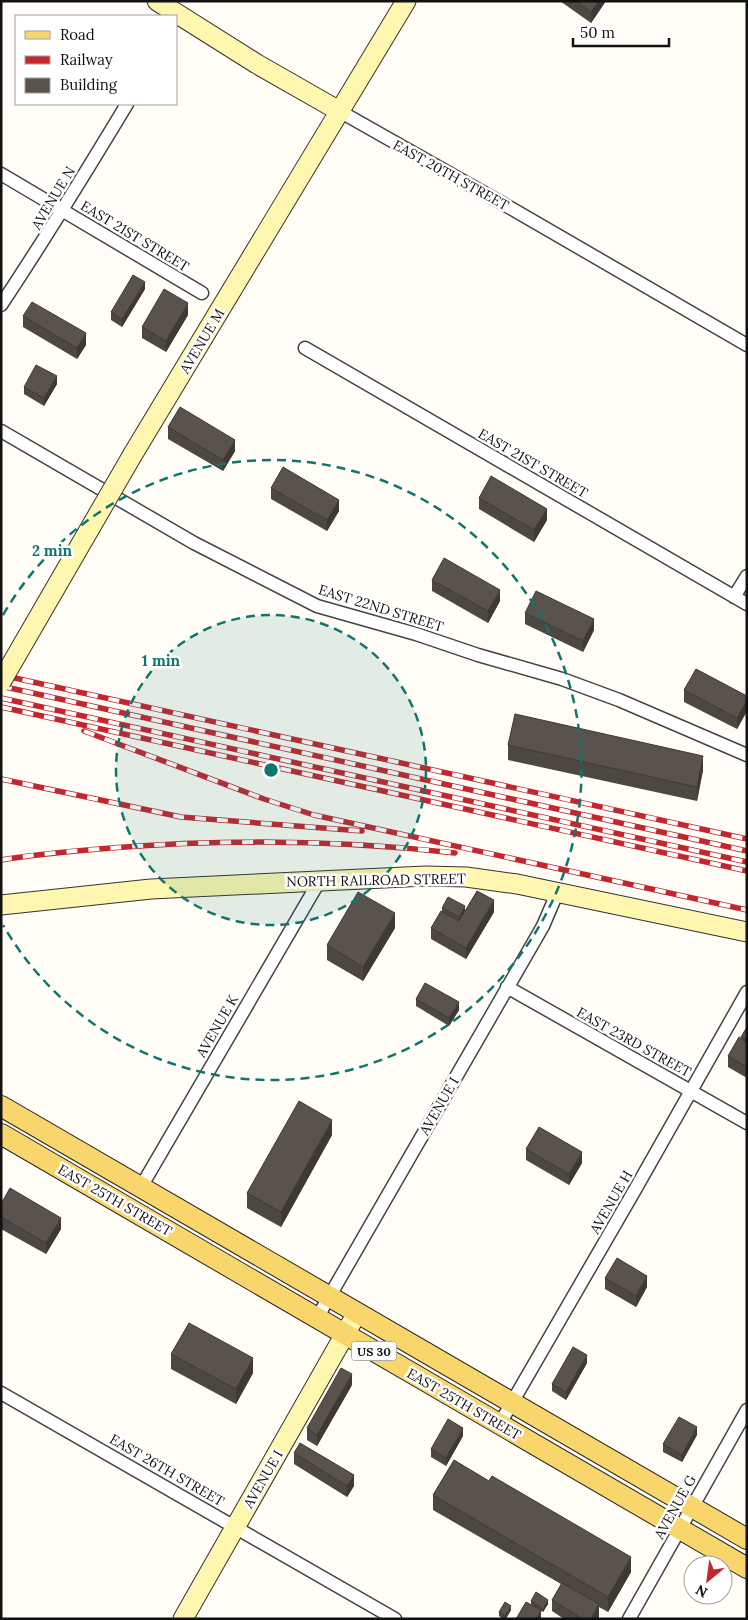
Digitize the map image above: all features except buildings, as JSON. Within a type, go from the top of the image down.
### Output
[{"type":"main road","name":"EAST 20TH STREET","points":[[157,1],[174,15]]},
{"type":"main road","name":"AVENUE M","points":[[1,682],[133,454],[406,1]]},
{"type":"main road","name":"EAST 20TH STREET","points":[[178,18],[340,112]]},
{"type":"main road","name":"NORTH RAILROAD STREET","points":[[1,905],[151,889],[320,880],[426,876],[466,877],[558,892],[747,932]]},
{"type":"main road","name":"EAST 25TH STREET","points":[[10,1111],[747,1539]]},
{"type":"main road","name":"EAST 25TH STREET","points":[[3,1139],[317,1318],[747,1568]]},
{"type":"main road","name":"AVENUE I","points":[[183,1619],[357,1313]]},
{"type":"street","name":"AVENUE N","points":[[1,305],[44,242],[126,105]]},
{"type":"street","name":"EAST 20TH STREET","points":[[340,112],[747,345]]},
{"type":"street","name":"EAST 21ST STREET","points":[[1,174],[202,293]]},
{"type":"street","name":"EAST 21ST STREET","points":[[305,348],[747,604]]},
{"type":"street","name":"EAST 22ND STREET","points":[[1,431],[194,543],[317,606],[562,679],[619,700],[747,755]]},
{"type":"street","points":[[734,597],[747,576]]},
{"type":"street","name":"AVENUE K","points":[[141,1187],[320,880]]},
{"type":"street","name":"AVENUE I","points":[[317,1318],[543,926],[558,892]]},
{"type":"street","name":"EAST 23RD STREET","points":[[507,987],[747,1123]]},
{"type":"street","name":"AVENUE H","points":[[499,1425],[747,992]]},
{"type":"street","points":[[3,1139],[10,1111]]},
{"type":"street","name":"EAST 26TH STREET","points":[[1,1392],[395,1619]]},
{"type":"street","name":"AVENUE G","points":[[629,1619],[747,1410]]},
{"type":"railway","points":[[1,675],[747,839]]},
{"type":"railway","points":[[1,686],[747,851]]},
{"type":"railway","points":[[1,698],[747,862]]},
{"type":"railway","points":[[1,707],[747,871]]},
{"type":"railway","points":[[84,731],[264,799],[314,815],[747,910]]},
{"type":"railway","points":[[1,779],[181,817],[362,831]]},
{"type":"railway","points":[[1,860],[42,854],[111,848],[240,842],[369,845],[455,853]]}]
